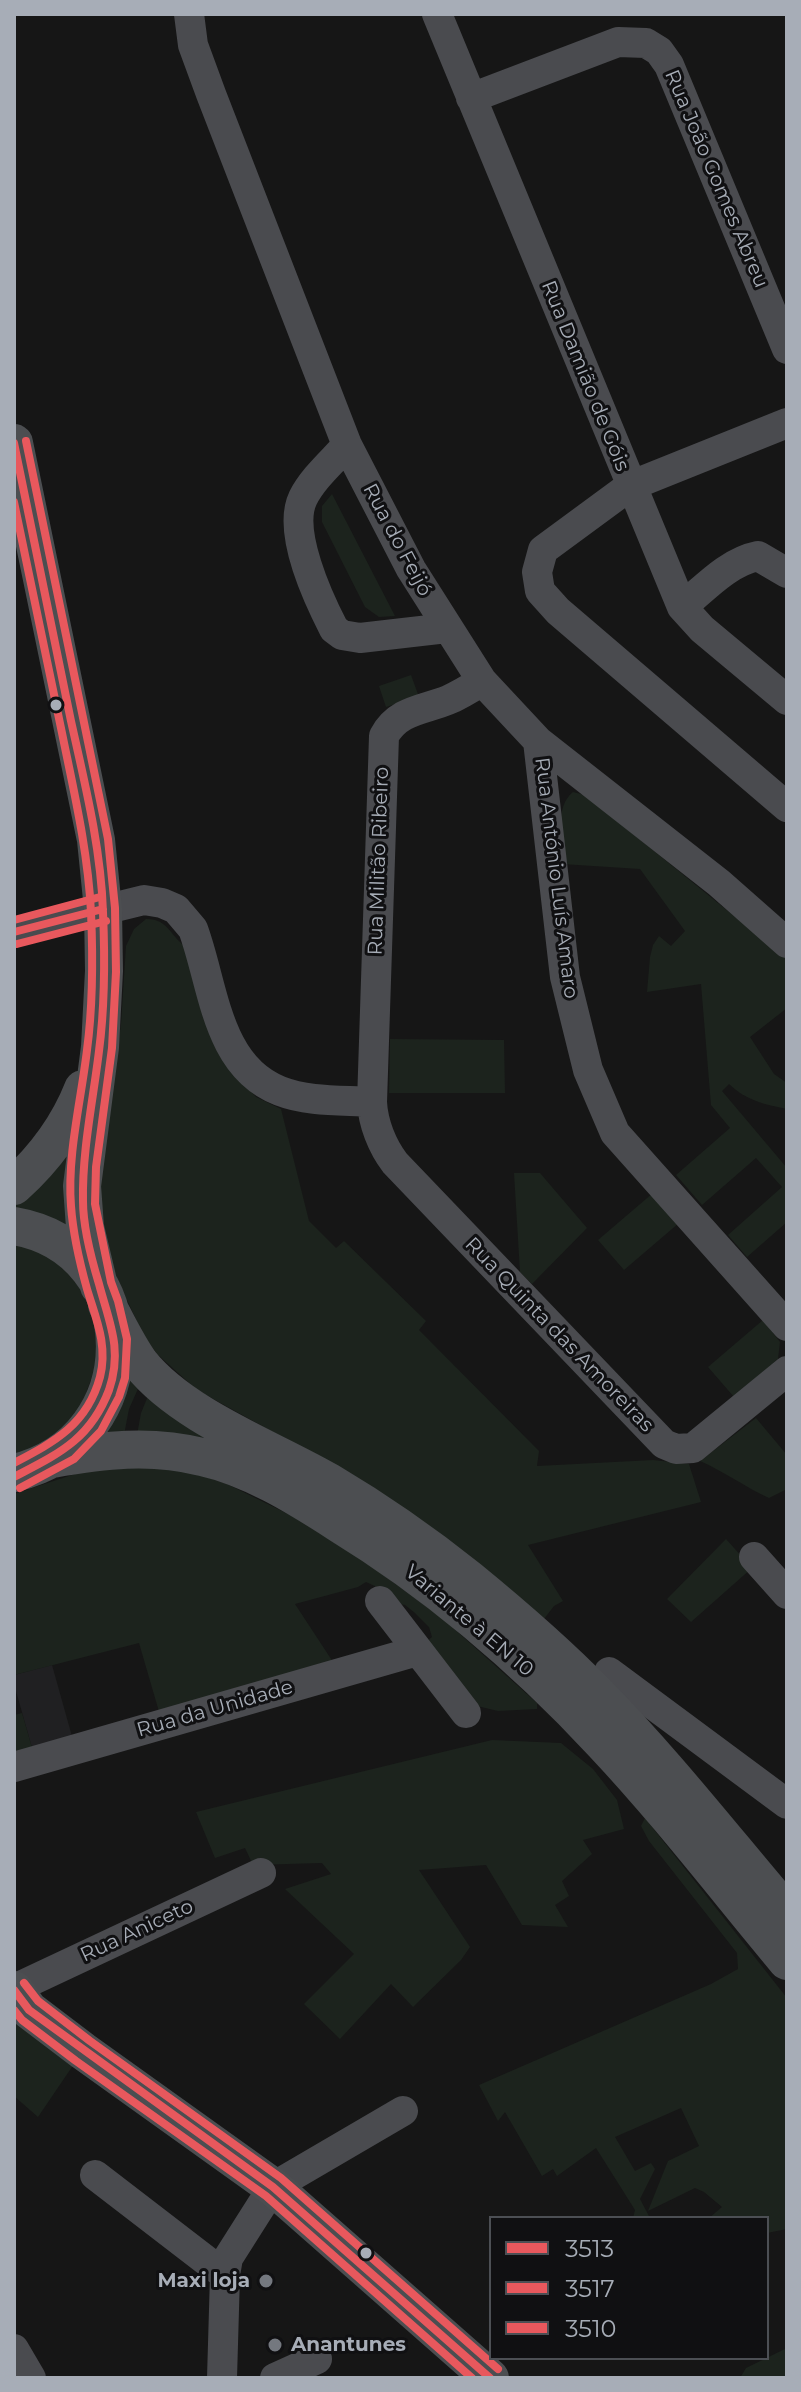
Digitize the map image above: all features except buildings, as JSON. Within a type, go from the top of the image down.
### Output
[{"type":"main road","points":[[14,443],[22,528],[96,840],[103,909],[103,996],[99,1059],[82,1186],[85,1227],[115,1339],[114,1366],[108,1392],[86,1430],[67,1449],[28,1469]]},
{"type":"main road","points":[[14,1186],[51,1147],[73,1112],[89,1071],[103,996]]},
{"type":"main road","points":[[14,1226],[39,1233],[57,1243],[80,1262],[103,1296]]},
{"type":"main road","name":"Variante à EN 10","points":[[103,1296],[141,1364],[174,1395],[200,1413],[331,1484],[385,1519],[466,1577],[531,1632],[628,1727],[787,1913]]},
{"type":"main road","name":"Variante à EN 10","points":[[28,1469],[132,1448],[178,1452],[213,1460],[243,1470],[281,1489],[386,1553],[479,1625],[579,1717],[643,1788],[787,1961]]},
{"type":"main road","points":[[14,1989],[29,2010],[273,2187],[490,2378]]},
{"type":"street","name":"Rua do Feijó","points":[[189,14],[193,45],[206,82],[347,445],[411,569],[447,628],[482,681],[538,741],[719,883],[787,943]]},
{"type":"street","name":"Rua Damião de Góis","points":[[437,14],[682,607],[702,629],[787,700]]},
{"type":"street","name":"Rua João Gomes Abreu","points":[[471,98],[618,42],[646,43],[659,51],[669,65],[787,349]]},
{"type":"street","points":[[787,423],[630,486],[543,550],[537,572],[540,591],[558,611],[787,807]]},
{"type":"street","points":[[347,445],[312,484],[297,517],[300,545],[334,629],[342,635],[360,638],[447,628]]},
{"type":"street","points":[[682,607],[744,559],[758,556],[787,573]]},
{"type":"street","name":"Rua Militão Ribeiro","points":[[372,1102],[384,736],[397,719],[446,700],[482,681]]},
{"type":"street","name":"Rua António Luís Amaro","points":[[538,741],[565,977],[588,1070],[615,1133],[787,1326]]},
{"type":"street","points":[[14,932],[103,909],[153,901],[176,909],[188,922],[196,938],[226,1038],[237,1058],[254,1076],[281,1092],[296,1096],[372,1102]]},
{"type":"street","name":"Rua Quinta das Amoreiras","points":[[372,1102],[374,1118],[395,1163],[664,1444],[676,1449],[693,1448],[787,1371]]},
{"type":"street","points":[[754,1557],[787,1594]]},
{"type":"street","points":[[380,1601],[466,1713]]},
{"type":"street","name":"Rua da Unidade","points":[[14,1767],[417,1651]]},
{"type":"street","points":[[609,1672],[787,1804]]},
{"type":"street","name":"Rua Aniceto","points":[[14,1989],[261,1873]]},
{"type":"street","points":[[222,2378],[225,2275],[232,2249],[273,2187],[403,2111]]},
{"type":"street","points":[[95,2175],[225,2275]]},
{"type":"street","points":[[14,2349],[31,2378]]},
{"type":"street","points":[[275,2378],[317,2359]]},
{"type":"shaded area","points":[[332,494],[395,616],[379,617],[365,607],[322,522],[322,506]]},
{"type":"shaded area","points":[[411,675],[419,697],[386,707],[379,686]]},
{"type":"shaded area","points":[[573,792],[585,795],[787,959],[787,1008],[750,1037],[774,1074],[787,1083],[787,1109],[749,1098],[729,1084],[722,1091],[787,1168],[787,1222],[747,1257],[728,1235],[782,1187],[756,1158],[702,1205],[676,1175],[730,1128],[711,1105],[701,984],[647,992],[653,945],[659,936],[671,946],[685,931],[640,869],[562,864],[561,816],[567,798]]},
{"type":"shaded area","points":[[146,919],[165,925],[187,947],[231,1070],[256,1097],[281,1109],[309,1221],[336,1248],[344,1241],[426,1321],[419,1330],[539,1451],[537,1466],[653,1460],[689,1464],[701,1502],[528,1545],[563,1601],[554,1606],[544,1619],[358,1479],[197,1390],[157,1354],[142,1333],[108,1258],[97,1204],[121,1024],[126,946],[134,929]]},
{"type":"shaded area","points":[[390,1039],[504,1040],[505,1093],[389,1093]]},
{"type":"shaded area","points":[[66,1142],[77,1236],[14,1213],[14,1199]]},
{"type":"shaded area","points":[[514,1173],[540,1173],[587,1228],[532,1284],[520,1272]]},
{"type":"shaded area","points":[[653,1193],[679,1223],[624,1270],[598,1240]]},
{"type":"shaded area","points":[[14,1237],[29,1241],[82,1282],[103,1346],[75,1424],[14,1459]]},
{"type":"shaded area","points":[[763,1320],[780,1342],[778,1359],[734,1397],[708,1367]]},
{"type":"shaded area","points":[[126,1371],[141,1382],[129,1409],[124,1435],[100,1432]]},
{"type":"shaded area","points":[[150,1391],[482,1613],[137,1435]]},
{"type":"shaded area","points":[[756,1418],[787,1455],[787,1489],[769,1498],[700,1461]]},
{"type":"shaded area","points":[[127,1467],[200,1475],[227,1484],[290,1515],[367,1563],[442,1618],[537,1703],[537,1709],[498,1711],[473,1705],[425,1643],[432,1637],[429,1627],[405,1605],[393,1603],[377,1587],[366,1582],[358,1587],[295,1604],[335,1665],[160,1715],[139,1643],[14,1675],[14,1494],[81,1472]]},
{"type":"shaded area","points":[[726,1539],[752,1568],[691,1622],[667,1599]]},
{"type":"shaded area","points":[[52,1665],[73,1740],[33,1751],[14,1675]]},
{"type":"shaded area","points":[[22,1713],[33,1751],[14,1756],[14,1715]]},
{"type":"shaded area","points":[[492,1740],[561,1743],[593,1769],[617,1800],[624,1829],[583,1840],[592,1854],[562,1881],[569,1896],[555,1905],[568,1927],[522,1925],[486,1865],[419,1870],[470,1947],[461,1960],[413,2007],[391,1984],[340,2039],[304,2004],[354,1954],[285,1889],[331,1874],[322,1863],[253,1865],[245,1848],[215,1858],[196,1812]]},
{"type":"shaded area","points":[[645,1818],[787,1998],[787,2229],[769,2233],[769,2216],[711,2216],[722,2207],[695,2188],[648,2211],[668,2161],[699,2146],[681,2108],[615,2137],[635,2171],[651,2163],[655,2169],[640,2199],[649,2216],[634,2216],[635,2210],[596,2148],[557,2176],[553,2169],[542,2176],[505,2112],[498,2121],[479,2085],[711,1984],[738,1969],[737,1953],[649,1841],[641,1826]]},
{"type":"shaded area","points":[[14,2015],[74,2064],[38,2117],[14,2096]]},
{"type":"shaded area","points":[[787,2348],[787,2378],[740,2378],[746,2368],[769,2360],[769,2357]]},
{"type":"transit line","name":"3510","points":[[20,1488],[74,1459],[101,1431],[125,1378],[127,1339],[111,1282],[95,1204],[96,1167],[112,1048],[116,972],[115,908],[108,839],[26,441]]},
{"type":"transit line","name":"3513","points":[[14,443],[87,792],[102,888],[103,999],[86,1145],[83,1201],[88,1243],[115,1348],[109,1390],[92,1421],[71,1444],[14,1477]]},
{"type":"transit line","name":"3517","points":[[14,502],[76,799],[89,889],[92,946],[90,1016],[70,1187],[77,1248],[103,1354],[94,1394],[78,1420],[55,1439],[14,1463]]},
{"type":"transit line","name":"3510","points":[[14,920],[100,897]]},
{"type":"transit line","name":"3513","points":[[14,932],[103,909]]},
{"type":"transit line","name":"3517","points":[[17,944],[106,921]]},
{"type":"transit line","name":"3510","points":[[24,1983],[38,2001],[90,2041],[281,2178],[498,2369]]},
{"type":"transit line","name":"3513","points":[[14,1990],[29,2010],[273,2187],[490,2378]]},
{"type":"transit line","name":"3517","points":[[14,2010],[22,2020],[76,2061],[266,2196],[472,2378]]},
{"type":"place","name":"Maxi loja","points":[[266,2281]]},
{"type":"place","name":"Anantunes","points":[[275,2345]]}]
